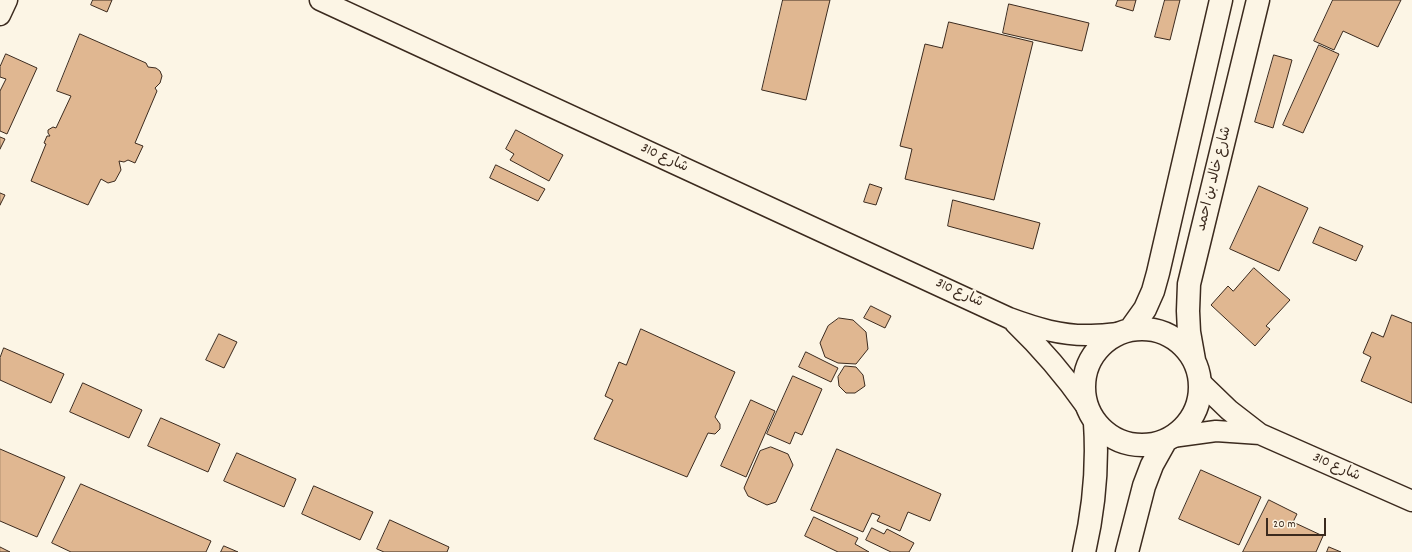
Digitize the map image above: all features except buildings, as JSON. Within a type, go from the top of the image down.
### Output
[{"type":"main road","points":[[1084,552],[1095,494],[1096,444],[1083,389],[1085,371],[1092,355],[1104,342],[1124,331],[1145,308],[1152,291],[1158,273],[1221,0]]},
{"type":"main road","name":"شارع خالد بن احمد","points":[[1194,360],[1189,332],[1188,311],[1190,284],[1258,0]]},
{"type":"main road","points":[[1090,414],[1106,434],[1120,442],[1135,445],[1151,444],[1169,438],[1184,427],[1194,413],[1199,398],[1200,382],[1194,360],[1185,348],[1173,338],[1160,331],[1145,329],[1124,331]]},
{"type":"main road","points":[[1127,552],[1144,486],[1152,465],[1169,438]]},
{"type":"street","points":[[0,15],[7,0]]},
{"type":"street","name":"شارع 310","points":[[320,0],[1009,318],[1036,328],[1063,334],[1091,335],[1124,331]]},
{"type":"street","name":"شارع 310","points":[[1009,318],[1069,382],[1090,414]]},
{"type":"street","name":"شارع 310","points":[[1200,382],[1229,410],[1260,434],[1412,501]]},
{"type":"street","name":"شارع 310","points":[[1169,438],[1216,431],[1260,434]]}]
